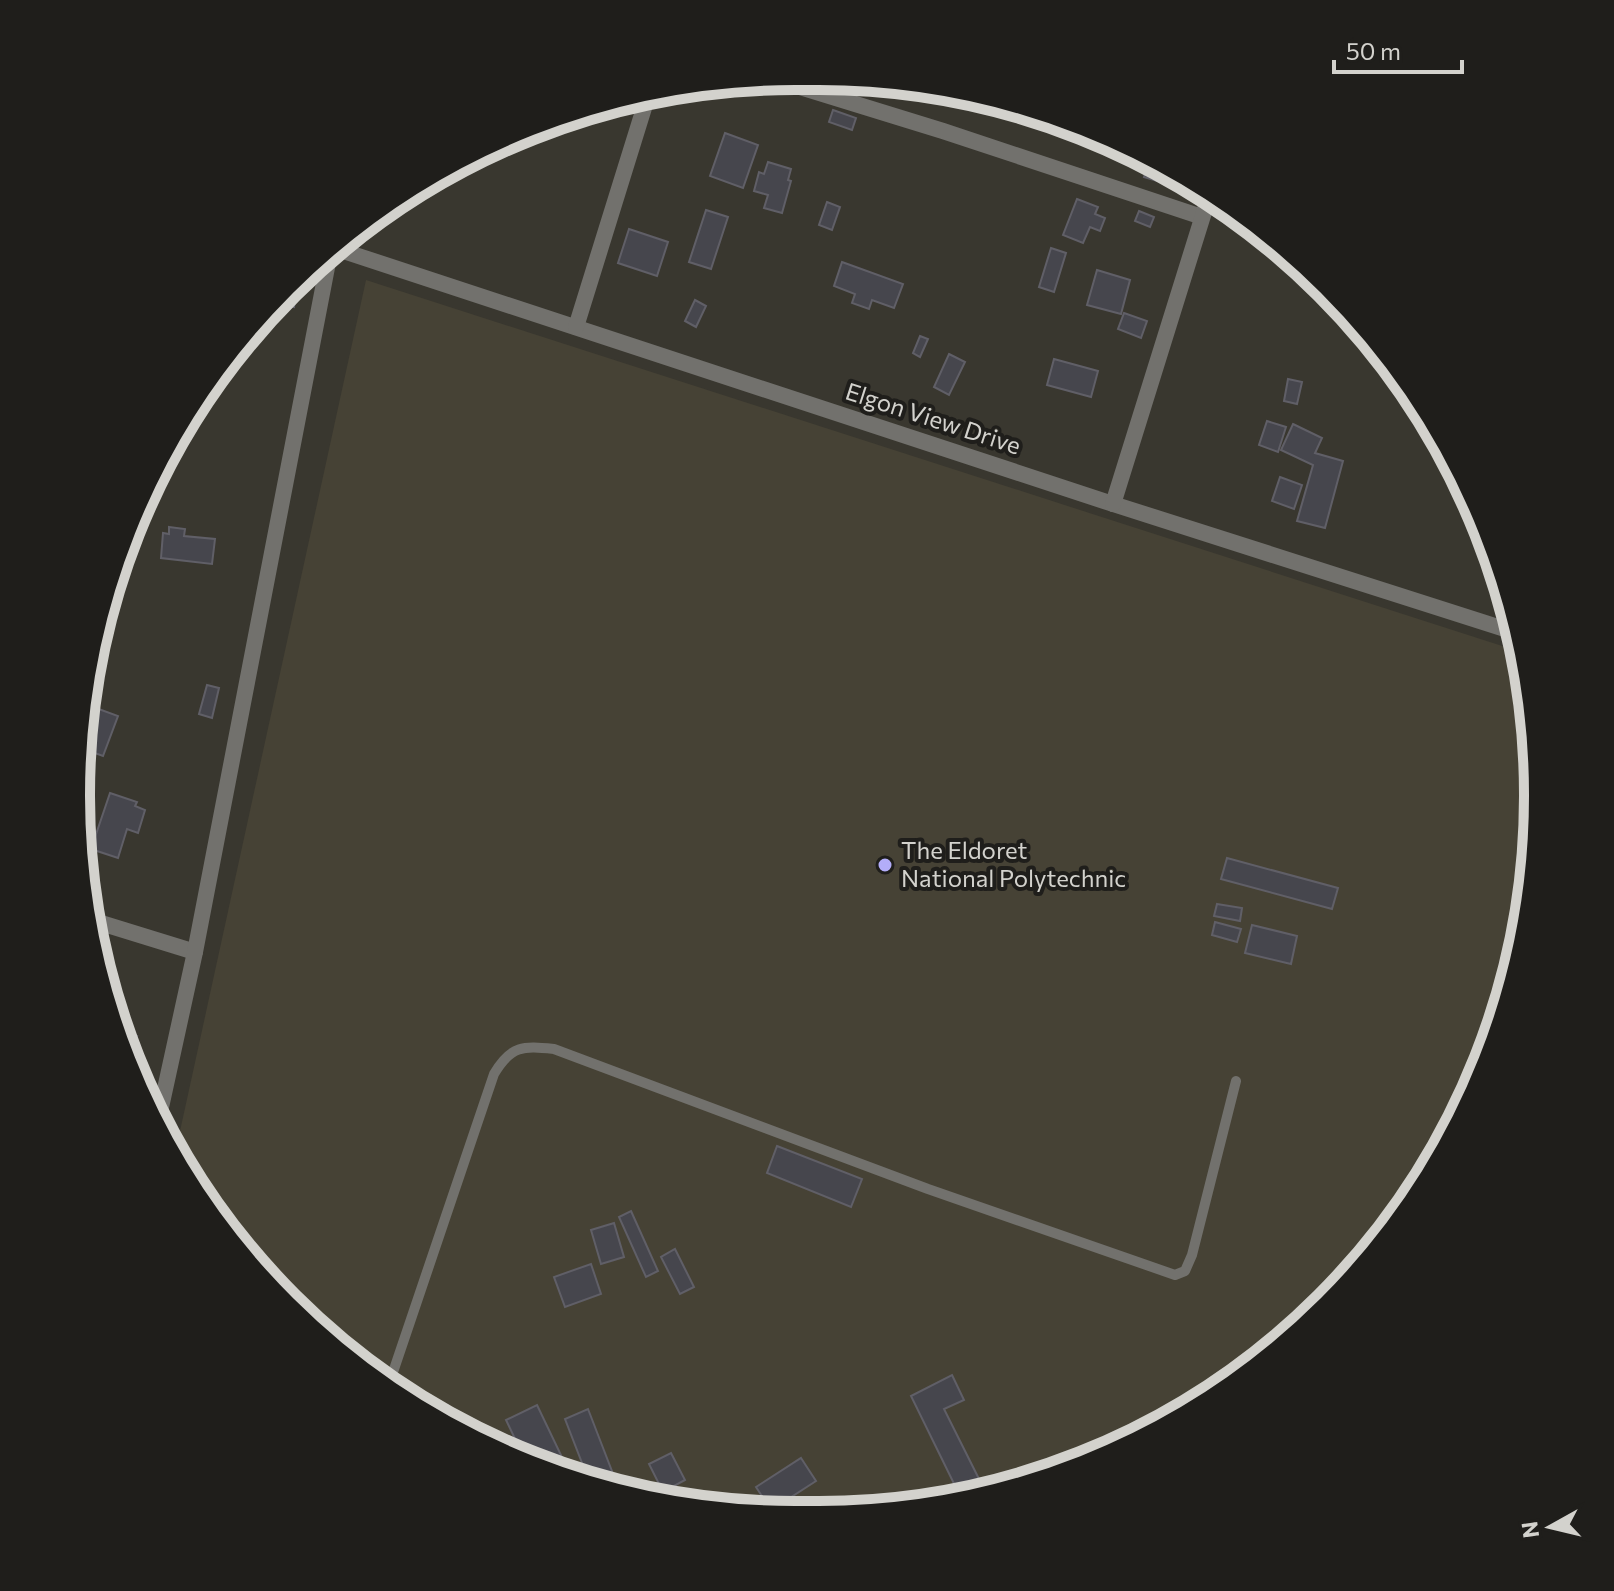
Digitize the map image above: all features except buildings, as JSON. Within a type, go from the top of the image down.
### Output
[{"type":"street","points":[[811,90],[1202,217]]},
{"type":"street","points":[[576,327],[644,107]]},
{"type":"street","points":[[1113,504],[1206,206]]},
{"type":"street","name":"Elgon View Drive","points":[[344,254],[1503,629]]},
{"type":"street","points":[[162,1105],[195,952],[329,266]]},
{"type":"street","points":[[102,923],[195,952]]},
{"type":"lane","points":[[392,1374],[494,1074],[512,1051],[529,1046],[554,1049],[928,1189],[1175,1275],[1185,1271],[1192,1255],[1236,1081]]},
{"type":"shaded area","name":"The Eldoret National Polytechnic","points":[[366,280],[1508,648],[1518,703],[1522,749],[1524,796],[1518,888],[1500,978],[1487,1022],[1451,1108],[1429,1148],[1405,1187],[1349,1261],[1284,1326],[1210,1382],[1171,1406],[1131,1428],[1045,1464],[1001,1477],[911,1495],[818,1501],[703,1495],[613,1477],[569,1464],[483,1428],[443,1406],[404,1382],[330,1326],[265,1261],[236,1225],[179,1137]]},
{"type":"place","name":"The Eldoret National Polytechnic","points":[[885,865]]}]
